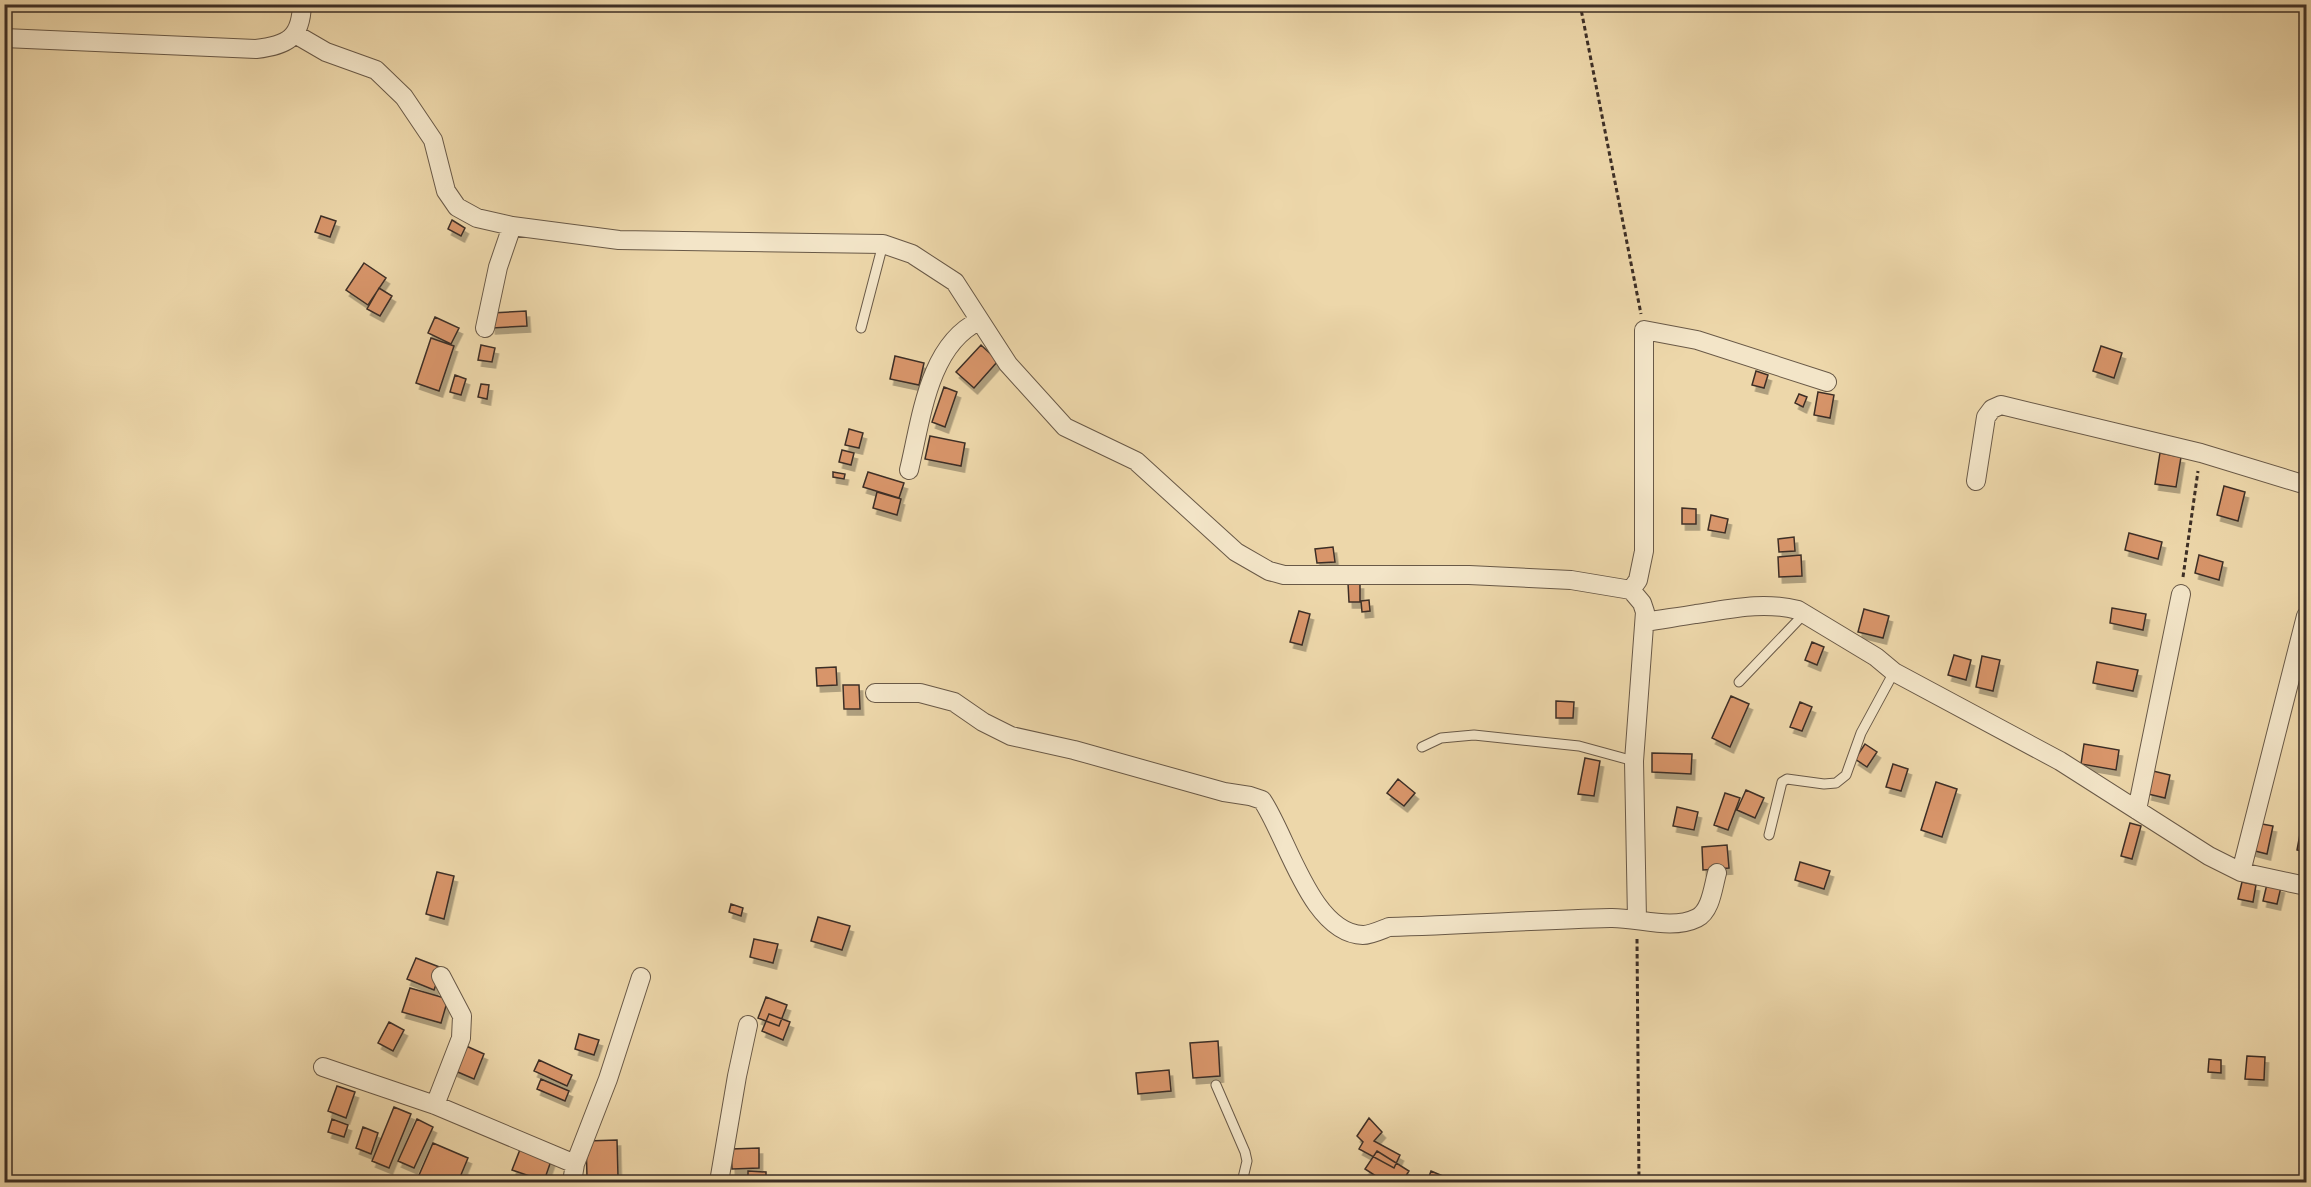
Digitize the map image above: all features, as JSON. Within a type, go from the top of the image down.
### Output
[{"type":"street","points":[[4,38],[256,49],[286,43],[295,34],[300,21],[302,4]]},
{"type":"street","points":[[295,34],[327,52],[376,70],[404,97],[434,140],[446,191],[457,207],[477,218],[512,226],[619,240],[883,244],[912,254],[955,282],[1008,364],[1065,427],[1136,461],[1175,494],[1236,552],[1269,571],[1284,575],[1469,575],[1560,579],[1631,590],[1642,603],[1645,622],[1634,760],[1637,919]]},
{"type":"street","points":[[485,328],[498,267],[512,226]]},
{"type":"street","points":[[909,470],[935,369],[951,341],[966,327],[979,321]]},
{"type":"street","points":[[1631,590],[1638,580],[1644,551],[1644,330],[1697,340],[1827,382]]},
{"type":"street","points":[[1976,481],[1986,417],[1992,409],[2001,405],[2201,453],[2307,485]]},
{"type":"street","points":[[2137,810],[2181,594]]},
{"type":"street","points":[[1645,622],[1732,607],[1785,606],[1798,610],[1876,657],[1894,672],[2061,761],[2209,856],[2241,872],[2307,886]]},
{"type":"street","points":[[2241,872],[2307,615]]},
{"type":"street","points":[[875,693],[920,693],[954,702],[983,722],[1011,736],[1074,750],[1224,792],[1262,800],[1314,900],[1328,919],[1350,933],[1364,935],[1389,927],[1611,918],[1673,923],[1696,918],[1703,913],[1708,906],[1718,873]]},
{"type":"street","points":[[435,1105],[461,1038],[462,1016],[441,976]]},
{"type":"street","points":[[572,1182],[575,1164],[608,1079],[641,977]]},
{"type":"street","points":[[719,1182],[748,1025]]},
{"type":"street","points":[[323,1067],[435,1105],[575,1164]]},
{"type":"lane","points":[[861,328],[883,244]]},
{"type":"lane","points":[[1739,682],[1804,614]]},
{"type":"lane","points":[[1768,835],[1782,782],[1787,779],[1814,784],[1836,783],[1846,775],[1861,734],[1894,672]]},
{"type":"lane","points":[[1422,747],[1441,738],[1474,735],[1579,746],[1634,760]]},
{"type":"lane","points":[[1216,1085],[1245,1152],[1246,1161],[1242,1182]]},
{"type":"path","points":[[1580,4],[1644,330]]},
{"type":"path","points":[[2181,594],[2201,453]]},
{"type":"path","points":[[1637,919],[1639,1182]]},
{"type":"building","points":[[321,216],[336,221],[330,237],[315,232]]},
{"type":"building","points":[[452,220],[465,228],[461,236],[448,229]]},
{"type":"building","points":[[364,263],[386,278],[368,305],[346,290]]},
{"type":"building","points":[[379,288],[392,296],[380,316],[367,309]]},
{"type":"building","points":[[526,311],[527,326],[492,328],[491,313]]},
{"type":"building","points":[[435,317],[459,328],[451,344],[428,333]]},
{"type":"building","points":[[431,338],[454,346],[439,391],[416,383]]},
{"type":"building","points":[[481,345],[495,348],[492,362],[478,360]]},
{"type":"building","points":[[981,345],[998,361],[974,388],[956,372]]},
{"type":"building","points":[[2101,346],[2122,353],[2114,378],[2093,371]]},
{"type":"building","points":[[895,356],[924,363],[919,385],[890,379]]},
{"type":"building","points":[[1756,371],[1768,375],[1764,388],[1752,385]]},
{"type":"building","points":[[455,375],[466,379],[461,395],[450,392]]},
{"type":"building","points":[[481,384],[489,385],[487,399],[478,397]]},
{"type":"building","points":[[944,387],[957,392],[945,427],[932,422]]},
{"type":"building","points":[[1818,392],[1834,395],[1830,418],[1814,415]]},
{"type":"building","points":[[1799,394],[1807,397],[1803,407],[1795,403]]},
{"type":"building","points":[[849,429],[863,433],[859,448],[845,445]]},
{"type":"building","points":[[930,436],[965,443],[961,466],[925,459]]},
{"type":"building","points":[[842,450],[854,453],[851,465],[839,462]]},
{"type":"building","points":[[2160,453],[2181,457],[2176,487],[2155,484]]},
{"type":"building","points":[[833,472],[845,474],[844,479],[833,477]]},
{"type":"building","points":[[868,472],[904,483],[899,498],[863,487]]},
{"type":"building","points":[[2224,486],[2245,492],[2238,521],[2217,515]]},
{"type":"building","points":[[877,492],[901,499],[897,515],[873,508]]},
{"type":"building","points":[[1682,508],[1696,509],[1696,524],[1682,524]]},
{"type":"building","points":[[1711,515],[1728,519],[1725,533],[1708,530]]},
{"type":"building","points":[[2129,533],[2162,542],[2158,559],[2125,550]]},
{"type":"building","points":[[1794,537],[1795,551],[1779,552],[1778,539]]},
{"type":"building","points":[[1333,547],[1335,562],[1317,563],[1315,549]]},
{"type":"building","points":[[1801,555],[1802,576],[1779,577],[1778,557]]},
{"type":"building","points":[[2199,555],[2223,562],[2219,580],[2195,573]]},
{"type":"building","points":[[1348,583],[1360,583],[1360,602],[1349,602]]},
{"type":"building","points":[[1369,600],[1370,611],[1362,612],[1361,601]]},
{"type":"building","points":[[2112,608],[2146,614],[2143,630],[2110,623]]},
{"type":"building","points":[[1864,609],[1889,616],[1883,638],[1858,632]]},
{"type":"building","points":[[1299,611],[1310,614],[1302,645],[1290,642]]},
{"type":"building","points":[[1812,642],[1824,647],[1817,665],[1805,660]]},
{"type":"building","points":[[1954,655],[1971,660],[1966,680],[1948,675]]},
{"type":"building","points":[[1982,656],[2000,660],[1993,691],[1976,687]]},
{"type":"building","points":[[2097,662],[2138,670],[2133,691],[2093,683]]},
{"type":"building","points":[[836,667],[837,685],[817,686],[816,668]]},
{"type":"building","points":[[843,685],[859,685],[860,709],[844,709]]},
{"type":"building","points":[[1731,696],[1749,704],[1730,747],[1712,738]]},
{"type":"building","points":[[1556,701],[1574,702],[1573,718],[1556,718]]},
{"type":"building","points":[[1800,702],[1812,707],[1802,731],[1790,727]]},
{"type":"building","points":[[1865,744],[1877,752],[1867,767],[1855,759]]},
{"type":"building","points":[[2084,744],[2119,750],[2116,770],[2081,764]]},
{"type":"building","points":[[1652,753],[1692,754],[1691,774],[1652,772]]},
{"type":"building","points":[[1585,758],[1600,761],[1594,796],[1578,794]]},
{"type":"building","points":[[1893,764],[1908,769],[1901,791],[1886,787]]},
{"type":"building","points":[[2153,771],[2170,775],[2165,798],[2148,794]]},
{"type":"building","points":[[1398,779],[1415,793],[1404,806],[1387,793]]},
{"type":"building","points":[[1936,782],[1957,789],[1942,837],[1921,830]]},
{"type":"building","points":[[1746,790],[1764,798],[1755,818],[1737,810]]},
{"type":"building","points":[[1725,793],[1740,798],[1728,830],[1714,825]]},
{"type":"building","points":[[1677,807],[1698,812],[1694,830],[1673,826]]},
{"type":"building","points":[[2130,823],[2141,826],[2132,859],[2121,856]]},
{"type":"building","points":[[2257,823],[2273,826],[2267,854],[2251,850]]},
{"type":"building","points":[[2300,834],[2306,835],[2306,852],[2297,850]]},
{"type":"building","points":[[1727,845],[1729,868],[1703,870],[1702,847]]},
{"type":"building","points":[[1800,862],[1830,871],[1824,889],[1795,880]]},
{"type":"building","points":[[437,872],[454,876],[444,919],[426,914]]},
{"type":"building","points":[[2242,882],[2256,885],[2253,902],[2238,899]]},
{"type":"building","points":[[2267,884],[2281,887],[2277,904],[2263,901]]},
{"type":"building","points":[[731,904],[743,908],[741,916],[729,912]]},
{"type":"building","points":[[818,917],[850,926],[842,950],[811,941]]},
{"type":"building","points":[[754,939],[778,944],[773,963],[750,957]]},
{"type":"building","points":[[416,958],[442,968],[434,990],[407,979]]},
{"type":"building","points":[[410,988],[448,999],[441,1023],[402,1012]]},
{"type":"building","points":[[766,997],[787,1005],[779,1026],[758,1018]]},
{"type":"building","points":[[769,1014],[790,1022],[783,1040],[762,1031]]},
{"type":"building","points":[[389,1022],[404,1030],[393,1051],[378,1043]]},
{"type":"building","points":[[579,1034],[599,1040],[594,1055],[575,1049]]},
{"type":"building","points":[[1218,1041],[1220,1076],[1193,1078],[1190,1043]]},
{"type":"building","points":[[464,1045],[484,1054],[474,1079],[453,1070]]},
{"type":"building","points":[[2247,1056],[2265,1057],[2264,1080],[2245,1079]]},
{"type":"building","points":[[2209,1059],[2221,1060],[2221,1073],[2208,1072]]},
{"type":"building","points":[[539,1060],[572,1075],[567,1086],[534,1071]]},
{"type":"building","points":[[1169,1070],[1171,1091],[1138,1094],[1136,1073]]},
{"type":"building","points":[[541,1079],[569,1091],[565,1101],[537,1089]]},
{"type":"building","points":[[337,1086],[355,1092],[346,1118],[328,1111]]},
{"type":"building","points":[[394,1107],[411,1114],[389,1168],[372,1161]]},
{"type":"building","points":[[1369,1118],[1382,1132],[1374,1141],[1400,1155],[1394,1168],[1359,1149],[1363,1142],[1357,1136]]},
{"type":"building","points":[[332,1119],[348,1125],[344,1137],[328,1132]]},
{"type":"building","points":[[417,1119],[433,1127],[414,1168],[398,1161]]},
{"type":"building","points":[[363,1127],[378,1133],[371,1154],[356,1148]]},
{"type":"building","points":[[617,1140],[618,1176],[587,1177],[586,1141]]},
{"type":"building","points":[[433,1143],[468,1158],[458,1182],[416,1182]]},
{"type":"building","points":[[521,1147],[552,1158],[544,1181],[512,1170]]},
{"type":"building","points":[[759,1148],[759,1168],[732,1169],[731,1149]]},
{"type":"building","points":[[1377,1151],[1409,1171],[1402,1182],[1385,1182],[1365,1169]]},
{"type":"building","points":[[748,1171],[766,1172],[766,1182],[748,1182]]},
{"type":"building","points":[[1431,1171],[1445,1177],[1443,1182],[1427,1182]]}]
